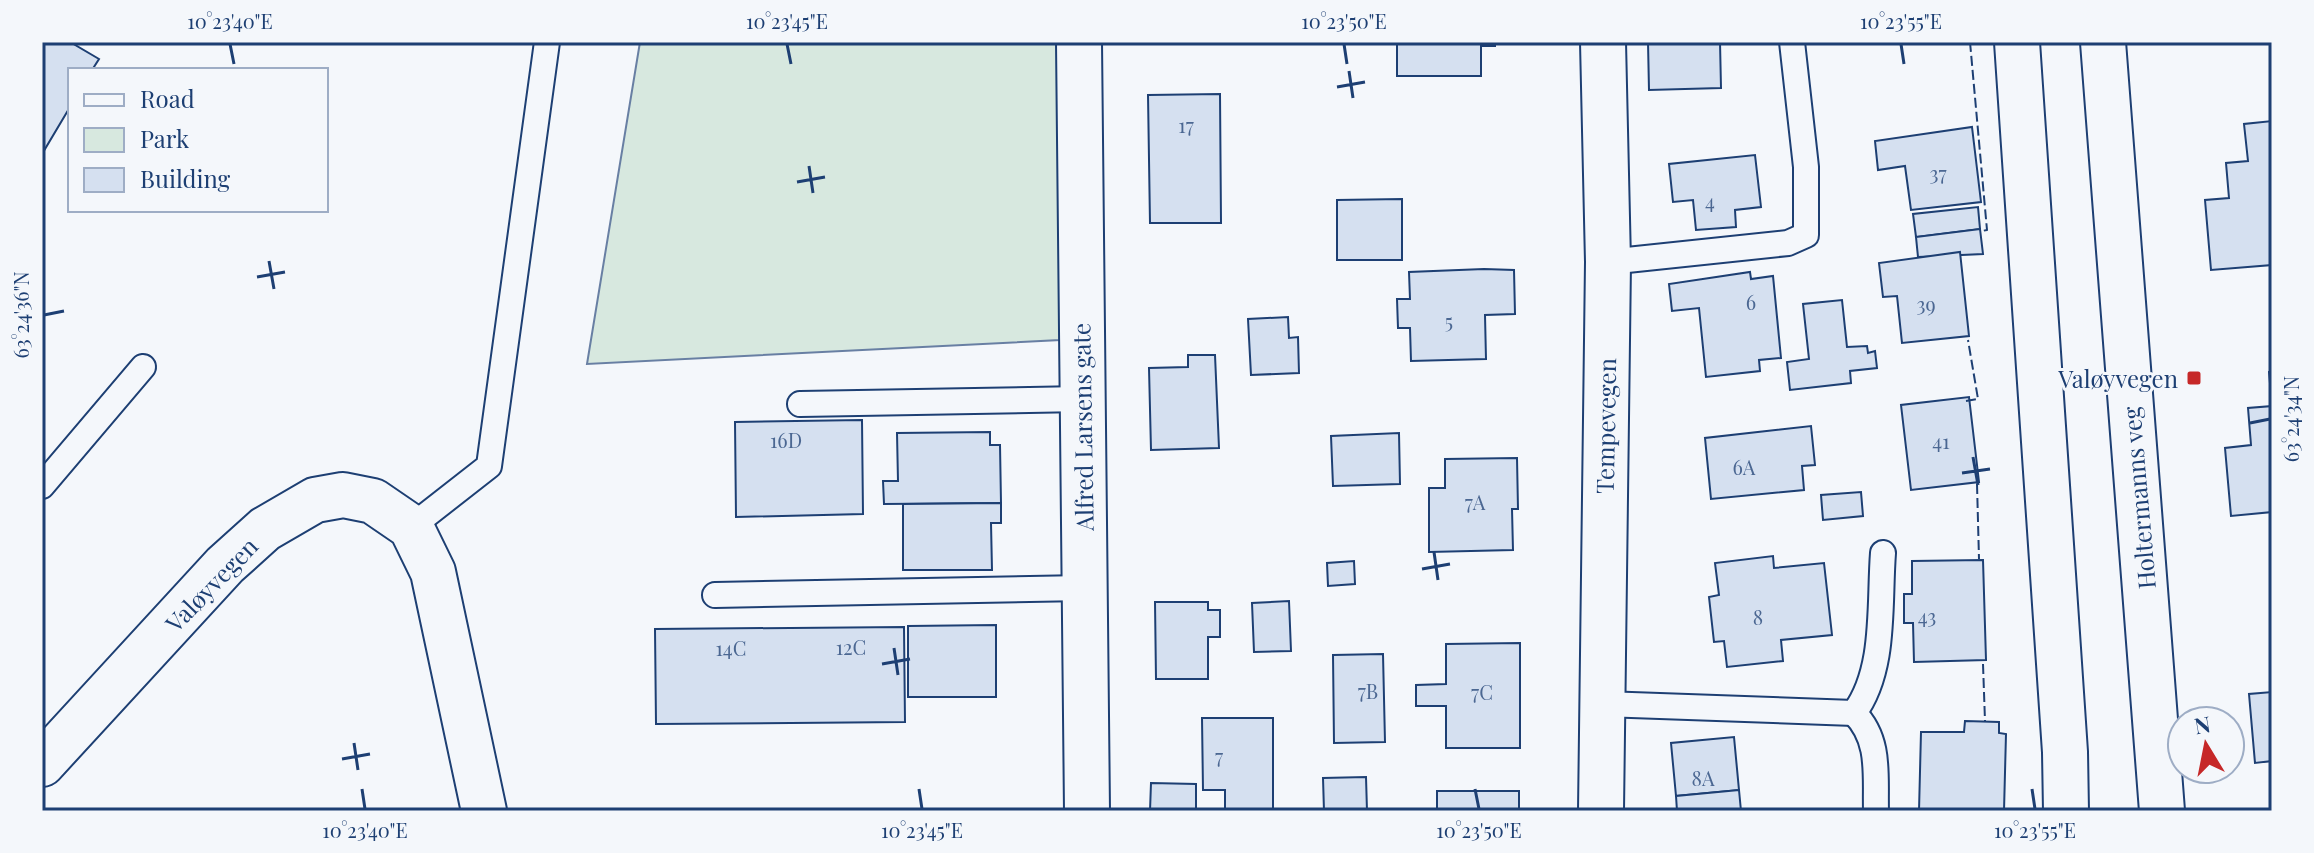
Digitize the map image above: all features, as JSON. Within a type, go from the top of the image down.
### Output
[{"type":"street","name":"Alfred Larsens gate","points":[[1079,42],[1087,811]]},
{"type":"street","name":"Tempevegen","points":[[1601,811],[1608,262],[1603,42]]},
{"type":"street","points":[[2017,42],[2065,752],[2066,811]]},
{"type":"street","name":"Holtermanns veg","points":[[2103,42],[2162,811]]},
{"type":"street","name":"Valøyvegen","points":[[42,764],[225,565],[265,529],[315,500],[343,495],[373,501],[411,527],[433,572],[484,811]]},
{"type":"lane","points":[[411,527],[489,466],[547,42]]},
{"type":"lane","points":[[1608,262],[1788,243],[1806,235],[1806,167],[1792,42]]},
{"type":"lane","points":[[42,486],[143,367]]},
{"type":"lane","points":[[800,404],[1082,399]]},
{"type":"lane","points":[[1854,713],[1866,696],[1874,675],[1883,553]]},
{"type":"lane","points":[[715,595],[1084,588]]},
{"type":"lane","points":[[1603,704],[1854,713],[1868,727],[1874,747],[1876,811]]},
{"type":"green space","points":[[640,42],[1057,42],[1060,340],[587,364]]},
{"type":"building","points":[[42,42],[70,42],[99,59],[93,68],[68,68],[68,110],[42,154]]},
{"type":"building","points":[[1397,42],[1495,42],[1495,46],[1481,46],[1481,76],[1397,76]]},
{"type":"building","points":[[1648,42],[1720,42],[1721,88],[1649,90]]},
{"type":"building","points":[[1220,94],[1221,223],[1150,223],[1148,95]]},
{"type":"building","points":[[2272,121],[2272,265],[2211,270],[2205,200],[2229,198],[2226,163],[2248,161],[2244,124]]},
{"type":"building","points":[[1972,127],[1981,202],[1911,210],[1905,166],[1878,170],[1875,141]]},
{"type":"building","points":[[1755,155],[1761,207],[1735,210],[1736,227],[1696,230],[1693,200],[1673,202],[1669,164]]},
{"type":"building","points":[[1402,199],[1402,260],[1337,260],[1337,200]]},
{"type":"building","points":[[1978,207],[1980,229],[1916,237],[1913,214]]},
{"type":"building","points":[[1980,229],[1983,254],[1918,257],[1916,237]]},
{"type":"building","points":[[1960,252],[1969,336],[1902,343],[1897,296],[1883,297],[1879,263]]},
{"type":"building","points":[[1514,270],[1515,314],[1485,315],[1486,359],[1411,361],[1410,328],[1398,328],[1397,299],[1410,299],[1409,272]]},
{"type":"building","points":[[1750,272],[1751,279],[1773,276],[1781,358],[1759,360],[1760,371],[1706,377],[1699,308],[1672,311],[1669,284]]},
{"type":"building","points":[[1842,300],[1847,347],[1867,346],[1868,353],[1875,351],[1877,368],[1850,371],[1851,383],[1790,390],[1787,362],[1809,359],[1803,304]]},
{"type":"building","points":[[1288,317],[1289,338],[1298,337],[1299,373],[1251,375],[1248,319]]},
{"type":"building","points":[[1188,355],[1215,355],[1219,448],[1151,450],[1149,368],[1188,367]]},
{"type":"building","points":[[2272,371],[2272,406],[2269,372]]},
{"type":"building","points":[[1969,397],[1979,482],[1911,490],[1901,405]]},
{"type":"building","points":[[2272,406],[2272,512],[2231,516],[2225,448],[2251,445],[2248,408]]},
{"type":"building","points":[[862,420],[863,514],[736,517],[735,422]]},
{"type":"building","points":[[1811,426],[1815,465],[1802,466],[1804,490],[1711,499],[1705,438]]},
{"type":"building","points":[[990,432],[990,445],[1000,445],[1001,503],[884,504],[883,481],[898,481],[897,433]]},
{"type":"building","points":[[1399,433],[1400,484],[1333,486],[1331,436]]},
{"type":"building","points":[[1517,458],[1518,509],[1512,509],[1513,550],[1429,552],[1429,488],[1445,488],[1445,459]]},
{"type":"building","points":[[1861,492],[1863,516],[1823,520],[1821,495]]},
{"type":"building","points":[[1001,503],[1001,523],[991,523],[992,570],[903,570],[903,504]]},
{"type":"building","points":[[1773,556],[1774,568],[1824,563],[1832,635],[1781,640],[1783,661],[1727,667],[1724,641],[1714,642],[1709,597],[1719,595],[1715,563]]},
{"type":"building","points":[[1983,560],[1986,660],[1914,662],[1913,623],[1904,623],[1904,594],[1912,594],[1912,561]]},
{"type":"building","points":[[1354,561],[1355,584],[1328,586],[1327,563]]},
{"type":"building","points":[[1289,601],[1291,651],[1254,652],[1252,603]]},
{"type":"building","points":[[1155,602],[1208,602],[1208,610],[1220,610],[1220,637],[1208,637],[1208,679],[1156,679]]},
{"type":"building","points":[[996,625],[996,697],[908,697],[908,626]]},
{"type":"building","points":[[904,627],[905,722],[656,724],[655,629]]},
{"type":"building","points":[[1520,643],[1520,748],[1446,748],[1446,706],[1416,706],[1416,685],[1446,684],[1446,644]]},
{"type":"building","points":[[1383,654],[1385,742],[1334,743],[1333,655]]},
{"type":"building","points":[[2272,692],[2272,761],[2255,763],[2249,694]]},
{"type":"building","points":[[1202,718],[1273,718],[1273,811],[1225,811],[1225,790],[1203,790]]},
{"type":"building","points":[[1965,721],[1999,722],[1999,733],[2006,734],[2004,811],[1919,811],[1921,732],[1964,732]]},
{"type":"building","points":[[1734,737],[1739,790],[1676,796],[1671,743]]},
{"type":"building","points":[[1366,777],[1367,811],[1324,811],[1323,778]]},
{"type":"building","points":[[1151,783],[1196,784],[1196,811],[1150,811]]},
{"type":"building","points":[[1739,790],[1741,811],[1677,811],[1676,796]]},
{"type":"building","points":[[1437,791],[1519,791],[1519,811],[1437,811]]},
{"type":"fence","points":[[1970,42],[1987,230],[1982,231]]},
{"type":"fence","points":[[1966,401],[1978,399],[1968,340]]},
{"type":"fence","points":[[1977,484],[1979,559]]},
{"type":"fence","points":[[1983,664],[1985,721]]},
{"type":"place","name":"Valøyvegen","points":[[2194,378]]}]
